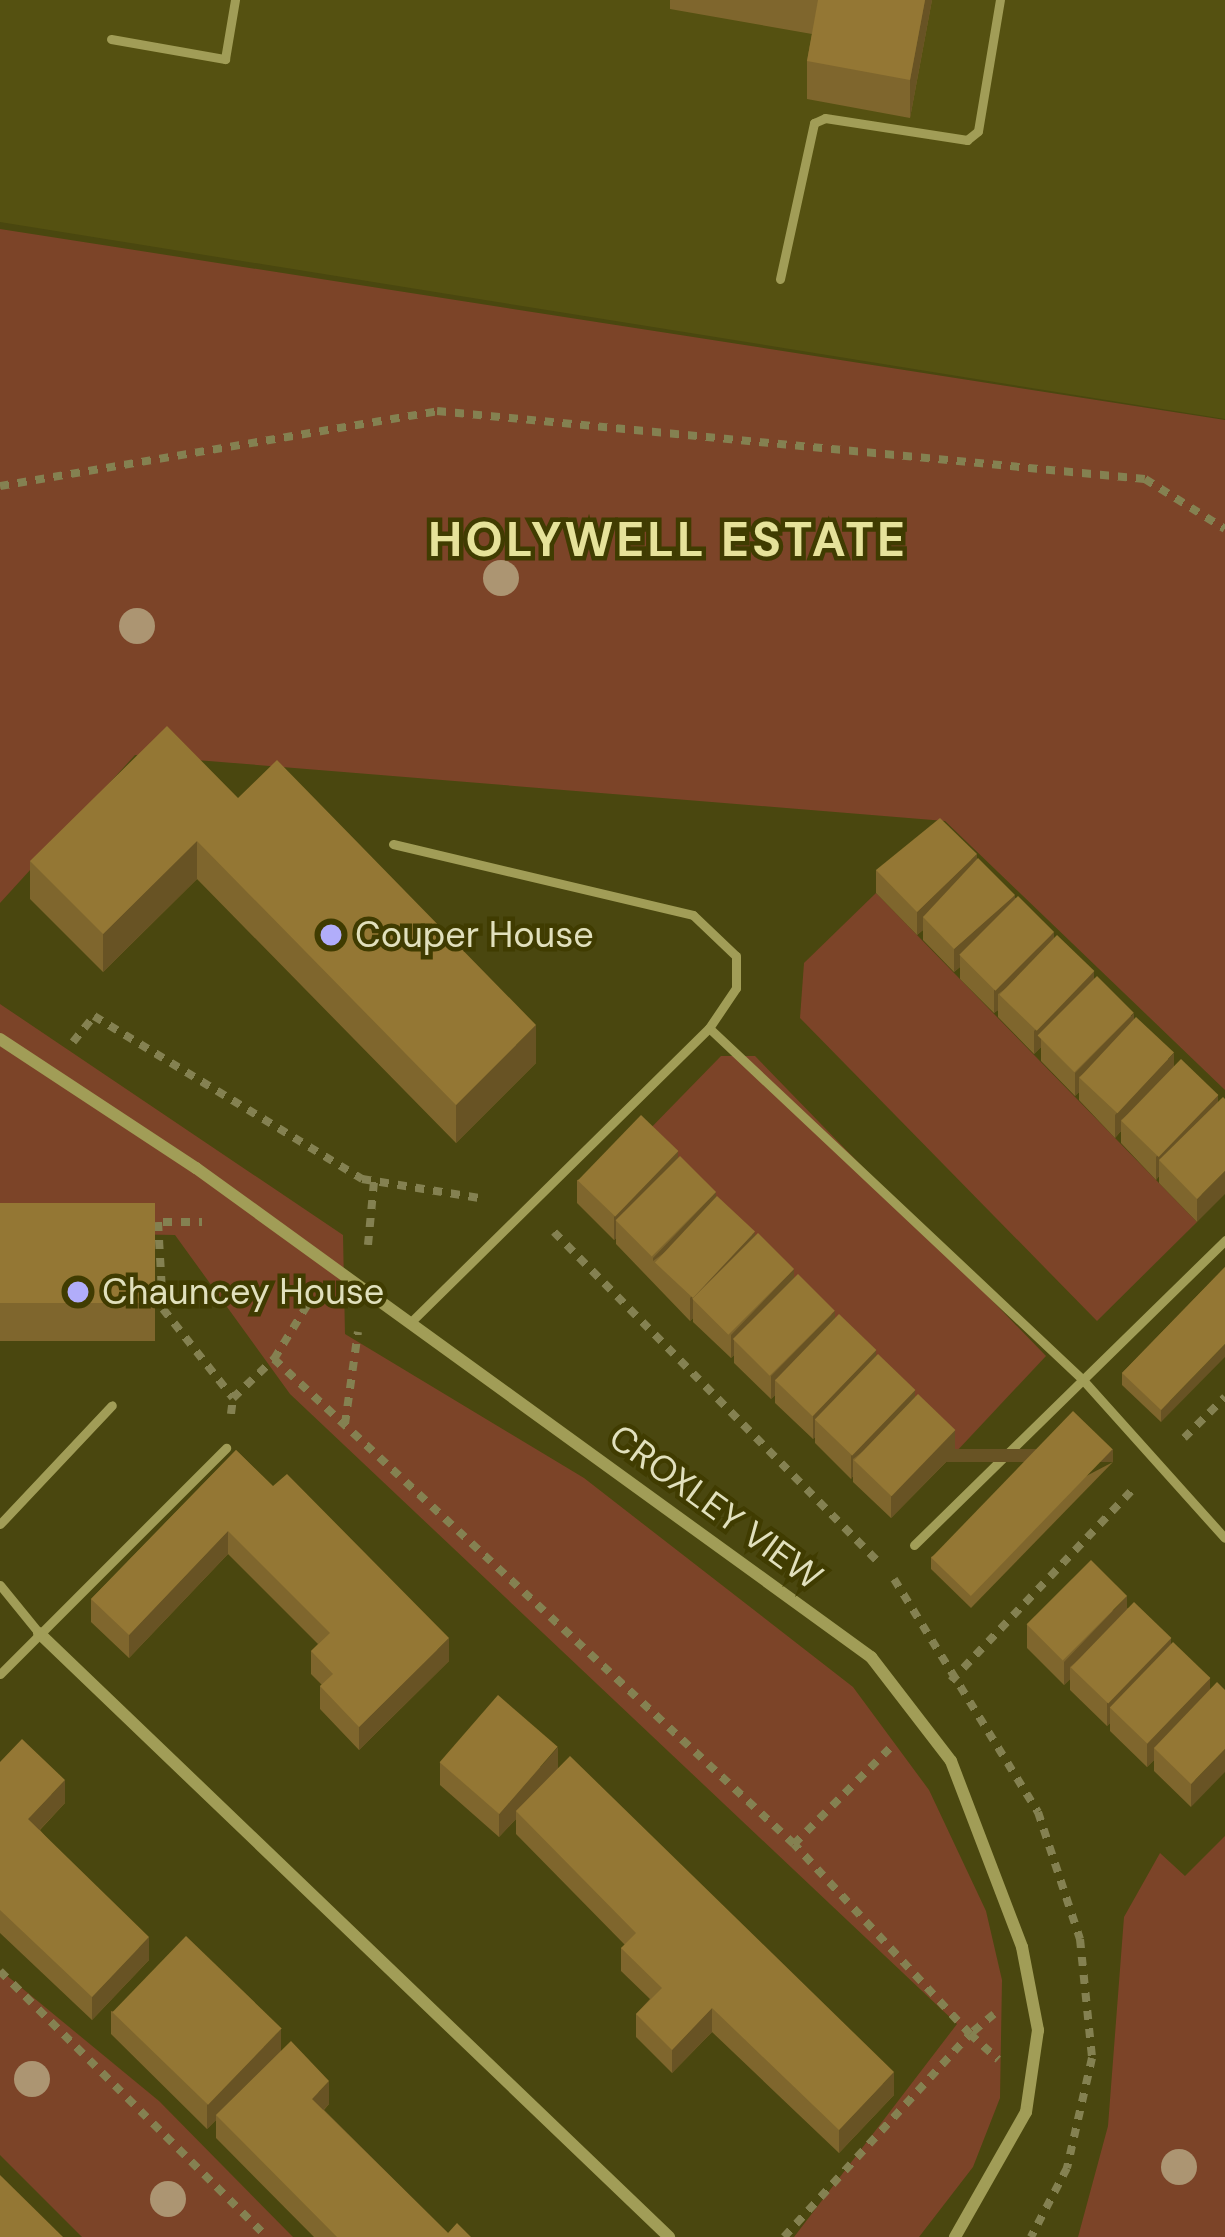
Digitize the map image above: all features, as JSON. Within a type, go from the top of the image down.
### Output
[{"type":"street","name":"CROXLEY VIEW","points":[[0,1039],[331,1265],[871,1657],[951,1761],[1022,1946],[1037,2030],[1026,2113],[955,2237]]},
{"type":"street","points":[[40,1633],[669,2237]]},
{"type":"lane","points":[[111,39],[225,59],[235,0]]},
{"type":"lane","points":[[780,279],[814,123],[825,118],[967,140],[978,131],[1000,0]]},
{"type":"lane","points":[[393,844],[693,915],[736,956],[736,988],[709,1028],[410,1322]]},
{"type":"lane","points":[[709,1028],[1083,1380],[1225,1538]]},
{"type":"lane","points":[[914,1545],[1225,1240]]},
{"type":"lane","points":[[0,1523],[112,1406]]},
{"type":"lane","points":[[0,1674],[226,1448]]},
{"type":"lane","points":[[0,1585],[40,1633]]},
{"type":"path","points":[[0,485],[437,411],[1145,479],[1225,529]]},
{"type":"path","points":[[50,1072],[94,1016],[374,1181],[530,1206],[912,1598],[953,1678]]},
{"type":"path","points":[[345,1425],[374,1181]]},
{"type":"path","points":[[136,1222],[269,1222]]},
{"type":"path","points":[[158,1222],[163,1309],[233,1398]]},
{"type":"path","points":[[226,1448],[233,1398],[274,1359],[331,1265]]},
{"type":"path","points":[[274,1359],[794,1844],[970,2034],[784,2237]]},
{"type":"path","points":[[794,1844],[1225,1397]]},
{"type":"path","points":[[0,1971],[267,2237]]},
{"type":"shaded area","points":[[0,0],[1225,0],[1225,419],[0,222]]},
{"type":"shaded area","points":[[0,229],[1225,420],[1225,1090],[945,821],[135,755],[0,903]]},
{"type":"shaded area","points":[[876,893],[1197,1222],[1097,1321],[800,1018],[804,963]]},
{"type":"shaded area","points":[[0,1004],[343,1235],[345,1334],[584,1478],[853,1687],[929,1790],[986,1911],[1002,1980],[1000,2098],[973,2167],[919,2237],[794,2237],[957,2024],[290,1394],[175,1235],[0,1232]]},
{"type":"shaded area","points":[[721,1056],[755,1056],[1046,1356],[955,1453],[641,1138]]},
{"type":"shaded area","points":[[1225,1836],[1225,2237],[1078,2237],[1108,2126],[1124,1917],[1160,1853],[1185,1876]]},
{"type":"shaded area","points":[[0,1970],[159,2101],[293,2237],[82,2237],[0,2155]]},
{"type":"building","points":[[818,0],[925,0],[910,80],[807,61]]},
{"type":"building","name":"Couper House","points":[[167,726],[238,798],[277,760],[536,1025],[456,1105],[197,841],[103,934],[30,861]]},
{"type":"building","points":[[940,818],[977,854],[917,912],[876,870]]},
{"type":"building","points":[[978,858],[1015,895],[954,949],[923,917]]},
{"type":"building","points":[[1018,896],[1054,932],[995,991],[959,955]]},
{"type":"building","points":[[1057,935],[1094,971],[1037,1031],[999,995]]},
{"type":"building","points":[[1097,976],[1134,1013],[1074,1072],[1038,1035]]},
{"type":"building","points":[[1136,1017],[1174,1052],[1117,1113],[1079,1078]]},
{"type":"building","points":[[1181,1059],[1218,1095],[1159,1157],[1121,1121]]},
{"type":"building","points":[[1223,1097],[1225,1171],[1197,1199],[1159,1160]]},
{"type":"building","points":[[641,1115],[678,1151],[615,1217],[578,1180]]},
{"type":"building","points":[[680,1156],[716,1192],[652,1256],[616,1220]]},
{"type":"building","points":[[717,1196],[755,1231],[693,1298],[655,1263]]},
{"type":"building","name":"Chauncey House","points":[[0,1203],[155,1203],[155,1303],[0,1303]]},
{"type":"building","points":[[758,1233],[794,1269],[728,1335],[692,1299]]},
{"type":"building","points":[[1225,1267],[1225,1344],[1161,1410],[1122,1373]]},
{"type":"building","points":[[798,1274],[835,1311],[770,1376],[733,1339]]},
{"type":"building","points":[[839,1314],[876,1350],[812,1416],[775,1380]]},
{"type":"building","points":[[878,1354],[915,1390],[852,1456],[815,1419]]},
{"type":"building","points":[[918,1394],[955,1430],[891,1496],[854,1460]]},
{"type":"building","points":[[1073,1411],[1113,1449],[971,1596],[931,1558]]},
{"type":"building","points":[[236,1450],[273,1486],[287,1474],[449,1638],[359,1727],[320,1686],[333,1674],[311,1651],[330,1633],[228,1531],[129,1635],[91,1599]]},
{"type":"building","points":[[1091,1560],[1127,1596],[1063,1660],[1027,1624]]},
{"type":"building","points":[[1134,1602],[1171,1638],[1108,1704],[1071,1667]]},
{"type":"building","points":[[1173,1642],[1210,1678],[1147,1744],[1110,1707]]},
{"type":"building","points":[[1217,1682],[1225,1690],[1225,1749],[1191,1784],[1154,1748]]},
{"type":"building","points":[[498,1695],[558,1747],[499,1814],[440,1762]]},
{"type":"building","points":[[22,1739],[65,1780],[28,1819],[149,1937],[92,1997],[0,1910],[0,1762]]},
{"type":"building","points":[[570,1756],[894,2072],[839,2130],[712,2008],[672,2050],[636,2014],[662,1988],[621,1948],[636,1933],[516,1811]]},
{"type":"building","points":[[186,1936],[282,2028],[208,2105],[112,2012]]},
{"type":"building","points":[[291,2041],[329,2081],[312,2099],[448,2233],[457,2223],[471,2237],[337,2237],[216,2115]]},
{"type":"building","points":[[0,2175],[63,2237],[0,2237]]},
{"type":"place","name":"Couper House","points":[[331,935]]},
{"type":"place","name":"Chauncey House","points":[[78,1292]]},
{"type":"district","name":"HOLYWELL ESTATE","points":[[668,540]]}]
